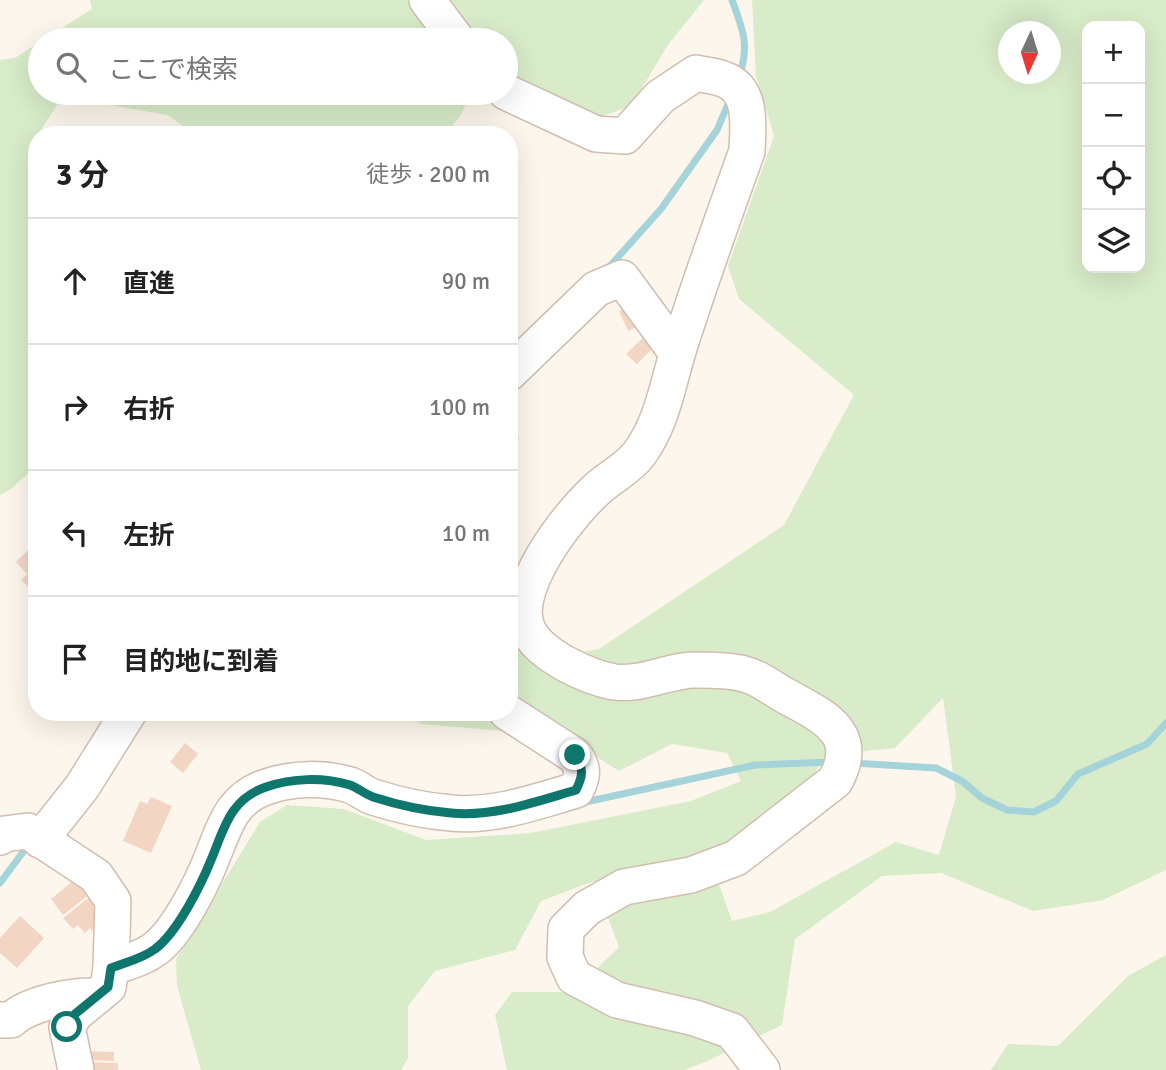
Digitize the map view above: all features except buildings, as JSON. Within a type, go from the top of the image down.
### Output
[{"type":"street","points":[[427,0],[448,28]]},
{"type":"street","points":[[518,98],[596,134],[625,136],[660,97],[696,73],[726,80],[744,96],[748,118],[747,151],[677,353],[661,415],[638,455],[594,492],[553,540],[518,612]]},
{"type":"street","points":[[518,364],[596,289],[622,278],[677,353]]},
{"type":"street","points":[[518,616],[537,644],[573,668],[615,682],[654,679],[693,669],[745,674],[828,719],[841,736],[843,762],[835,781],[736,858],[691,875],[624,887],[587,908],[566,929],[565,957],[574,977],[617,1000],[695,1018],[732,1031],[762,1070]]},
{"type":"street","points":[[76,1070],[67,1027],[75,1014],[106,984],[157,948],[170,934],[211,861],[222,828],[246,796],[266,786],[298,780],[324,780],[352,786],[369,796],[393,803],[478,815],[576,790],[583,766],[575,755],[518,719]]},
{"type":"street","points":[[106,984],[113,901],[96,876],[22,836],[82,787],[123,721]]},
{"type":"street","points":[[0,1020],[11,1020],[21,1011],[79,995],[106,984]]},
{"type":"green space","points":[[90,0],[704,0],[668,45],[631,106],[599,117],[518,76],[518,28],[62,28],[92,9]]},
{"type":"green space","points":[[752,0],[1166,0],[1166,870],[1103,900],[1033,911],[941,873],[882,876],[795,939],[782,1025],[684,1070],[507,1070],[495,1015],[512,992],[573,992],[619,947],[594,881],[541,901],[515,950],[435,971],[408,1006],[408,1058],[401,1070],[201,1070],[177,986],[176,959],[260,822],[287,805],[344,809],[426,840],[531,833],[691,801],[741,781],[727,753],[672,744],[619,771],[564,736],[421,724],[418,721],[518,721],[518,648],[531,661],[599,649],[784,525],[854,395],[739,299],[728,266],[774,136],[756,76]],"holes":[[[943,698],[956,796],[939,855],[896,842],[770,912],[732,921],[709,856],[809,782],[826,755],[895,748]]]},
{"type":"green space","points":[[28,50],[28,105],[57,105],[44,126],[28,126],[28,473],[0,495],[0,60],[15,58]]},
{"type":"green space","points":[[109,105],[465,105],[452,126],[182,126],[168,115]]},
{"type":"green space","points":[[1166,955],[1166,1070],[991,1070],[1008,1044],[1058,1046],[1128,976]]},
{"type":"waterway","points":[[732,0],[745,46],[739,77]]},
{"type":"waterway","points":[[610,266],[661,209],[717,130],[731,97]]},
{"type":"waterway","points":[[853,763],[936,768],[962,781],[982,798],[1007,810],[1034,812],[1056,801],[1078,774],[1147,744],[1166,723]]},
{"type":"waterway","points":[[581,803],[755,765],[831,762]]},
{"type":"waterway","points":[[0,883],[29,844]]},
{"type":"route","points":[[67,1027],[75,1014],[108,987],[111,968],[142,957],[157,948],[170,934],[211,861],[222,828],[246,796],[266,786],[298,780],[324,780],[352,786],[369,796],[393,803],[478,815],[576,790],[583,766],[575,755]]}]
